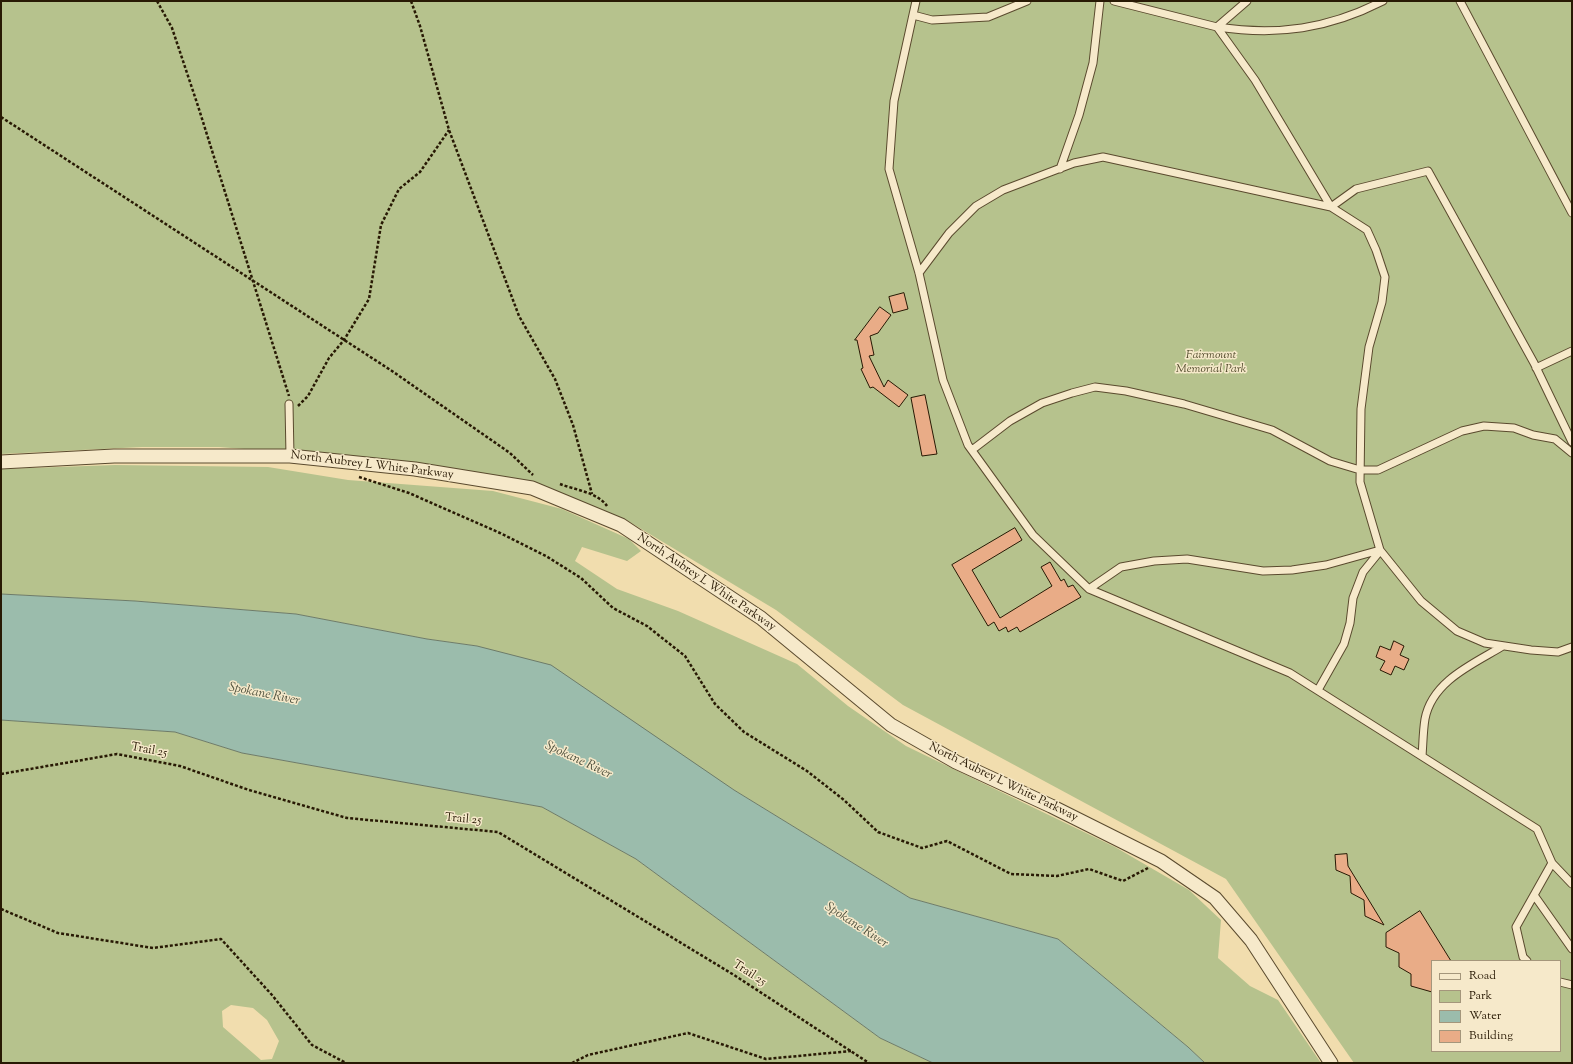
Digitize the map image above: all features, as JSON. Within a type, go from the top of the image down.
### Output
[{"type":"street","name":"North Aubrey L White Parkway","points":[[1,462],[114,456],[290,456],[415,469],[532,488],[621,525],[761,618],[891,725],[956,762],[1051,806],[1161,862],[1216,898],[1251,940],[1331,1063]]},
{"type":"lane","points":[[916,1],[894,100],[889,169],[919,273],[943,380],[968,445],[1033,535],[1089,589],[1290,672],[1537,829],[1552,863],[1572,884]]},
{"type":"lane","points":[[913,15],[932,20],[988,17],[1028,1]]},
{"type":"lane","points":[[1060,169],[1079,115],[1093,63],[1100,1]]},
{"type":"lane","points":[[1114,1],[1217,27],[1274,32],[1325,24],[1383,1]]},
{"type":"lane","points":[[1217,27],[1248,1]]},
{"type":"lane","points":[[1460,1],[1572,213]]},
{"type":"lane","points":[[1217,27],[1255,80],[1331,207]]},
{"type":"lane","points":[[919,273],[949,233],[976,206],[1003,190],[1074,163],[1104,157],[1331,207],[1367,230],[1376,250],[1385,277],[1382,302],[1369,348],[1361,409],[1360,482],[1380,550],[1421,601],[1457,631],[1485,643],[1503,646],[1558,652],[1572,647]]},
{"type":"lane","points":[[1331,207],[1356,189],[1428,172],[1536,368],[1572,442]]},
{"type":"lane","points":[[1536,368],[1572,351]]},
{"type":"lane","points":[[972,450],[1010,421],[1042,403],[1072,392],[1095,387],[1126,391],[1184,404],[1272,430],[1330,461],[1360,470],[1378,470],[1462,431],[1484,426],[1514,428],[1533,435],[1555,438],[1572,453]]},
{"type":"lane","points":[[289,404],[290,456]]},
{"type":"lane","points":[[1089,589],[1121,567],[1154,561],[1187,559],[1263,571],[1292,570],[1326,565],[1380,550]]},
{"type":"lane","points":[[1318,690],[1344,644],[1350,623],[1352,598],[1363,572],[1380,550]]},
{"type":"lane","points":[[1422,756],[1425,719],[1433,695],[1451,678],[1503,646]]},
{"type":"lane","points":[[1526,960],[1523,957],[1516,927],[1552,863]]},
{"type":"lane","points":[[1534,895],[1572,949]]},
{"type":"lane","points":[[1561,982],[1572,985]]},
{"type":"path","points":[[157,1],[172,28],[198,106],[289,393],[289,404]]},
{"type":"path","points":[[411,1],[420,26],[449,130],[519,316],[557,385],[573,425],[592,494]]},
{"type":"path","points":[[1,117],[344,340],[510,453],[532,475],[538,477]]},
{"type":"path","points":[[289,414],[308,396],[329,358],[344,340],[369,299],[380,225],[399,189],[420,172],[449,130]]},
{"type":"path","points":[[352,475],[408,493],[500,533],[546,556],[581,578],[613,608],[646,626],[684,656],[715,704],[744,732],[807,771],[844,800],[878,832],[922,848],[947,841],[1011,874],[1057,876],[1089,869],[1123,881],[1161,862]]},
{"type":"path","points":[[558,484],[564,486]]},
{"type":"path","name":"Trail 25","points":[[1,774],[117,754],[180,766],[249,790],[347,818],[498,832],[734,975],[869,1063]]},
{"type":"path","points":[[1,909],[58,933],[153,948],[221,939],[272,995],[312,1045],[346,1063]]},
{"type":"path","points":[[572,1063],[588,1055],[688,1033],[766,1059],[851,1051]]},
{"type":"green space","name":"Fairmount Memorial Park","points":[[1,1],[1572,1],[1572,1063],[1354,1063],[1226,879],[903,705],[776,610],[628,521],[534,482],[410,462],[219,447],[142,447],[1,454]]},
{"type":"green space","points":[[115,465],[268,467],[348,480],[493,491],[562,509],[629,539],[641,551],[627,561],[582,547],[575,561],[617,589],[678,611],[797,664],[848,706],[906,746],[1115,847],[1189,890],[1221,920],[1218,958],[1250,986],[1278,1000],[1321,1063],[1205,1063],[1188,1047],[1058,939],[910,898],[734,790],[477,646],[427,639],[296,614],[135,601],[1,594],[1,469]]},
{"type":"green space","points":[[1,720],[175,732],[242,753],[542,807],[636,859],[880,1038],[933,1063],[1,1063]],"holes":[[[231,1005],[253,1008],[267,1020],[279,1041],[272,1059],[261,1060],[223,1027],[222,1011]]]},
{"type":"water","name":"Spokane River","points":[[1,594],[135,601],[296,614],[427,639],[477,646],[551,665],[734,790],[910,898],[1058,939],[1188,1047],[1205,1063],[933,1063],[880,1038],[636,859],[542,807],[242,753],[175,732],[1,720]]},
{"type":"building","points":[[904,293],[908,309],[893,313],[889,297]]},
{"type":"building","points":[[880,307],[891,315],[878,333],[870,336],[874,355],[869,356],[884,387],[888,380],[908,395],[899,407],[873,387],[870,388],[861,369],[863,368],[857,340],[855,340]]},
{"type":"building","points":[[925,395],[937,454],[922,456],[911,398]]},
{"type":"building","points":[[1015,528],[1022,540],[972,570],[1000,618],[1052,586],[1041,567],[1050,562],[1061,581],[1064,579],[1068,587],[1073,585],[1081,597],[1020,632],[1017,627],[1008,632],[1006,627],[999,631],[994,622],[988,626],[952,565]]},
{"type":"building","points":[[1394,641],[1404,646],[1400,655],[1409,659],[1404,670],[1395,666],[1391,675],[1380,670],[1385,661],[1376,657],[1380,646],[1390,650]]},
{"type":"building","points":[[1347,854],[1348,866],[1384,925],[1365,916],[1364,900],[1351,893],[1350,876],[1336,870],[1335,855]]},
{"type":"building","points":[[1420,911],[1450,960],[1431,960],[1431,992],[1411,986],[1411,974],[1399,967],[1399,953],[1386,947],[1386,933]]}]
